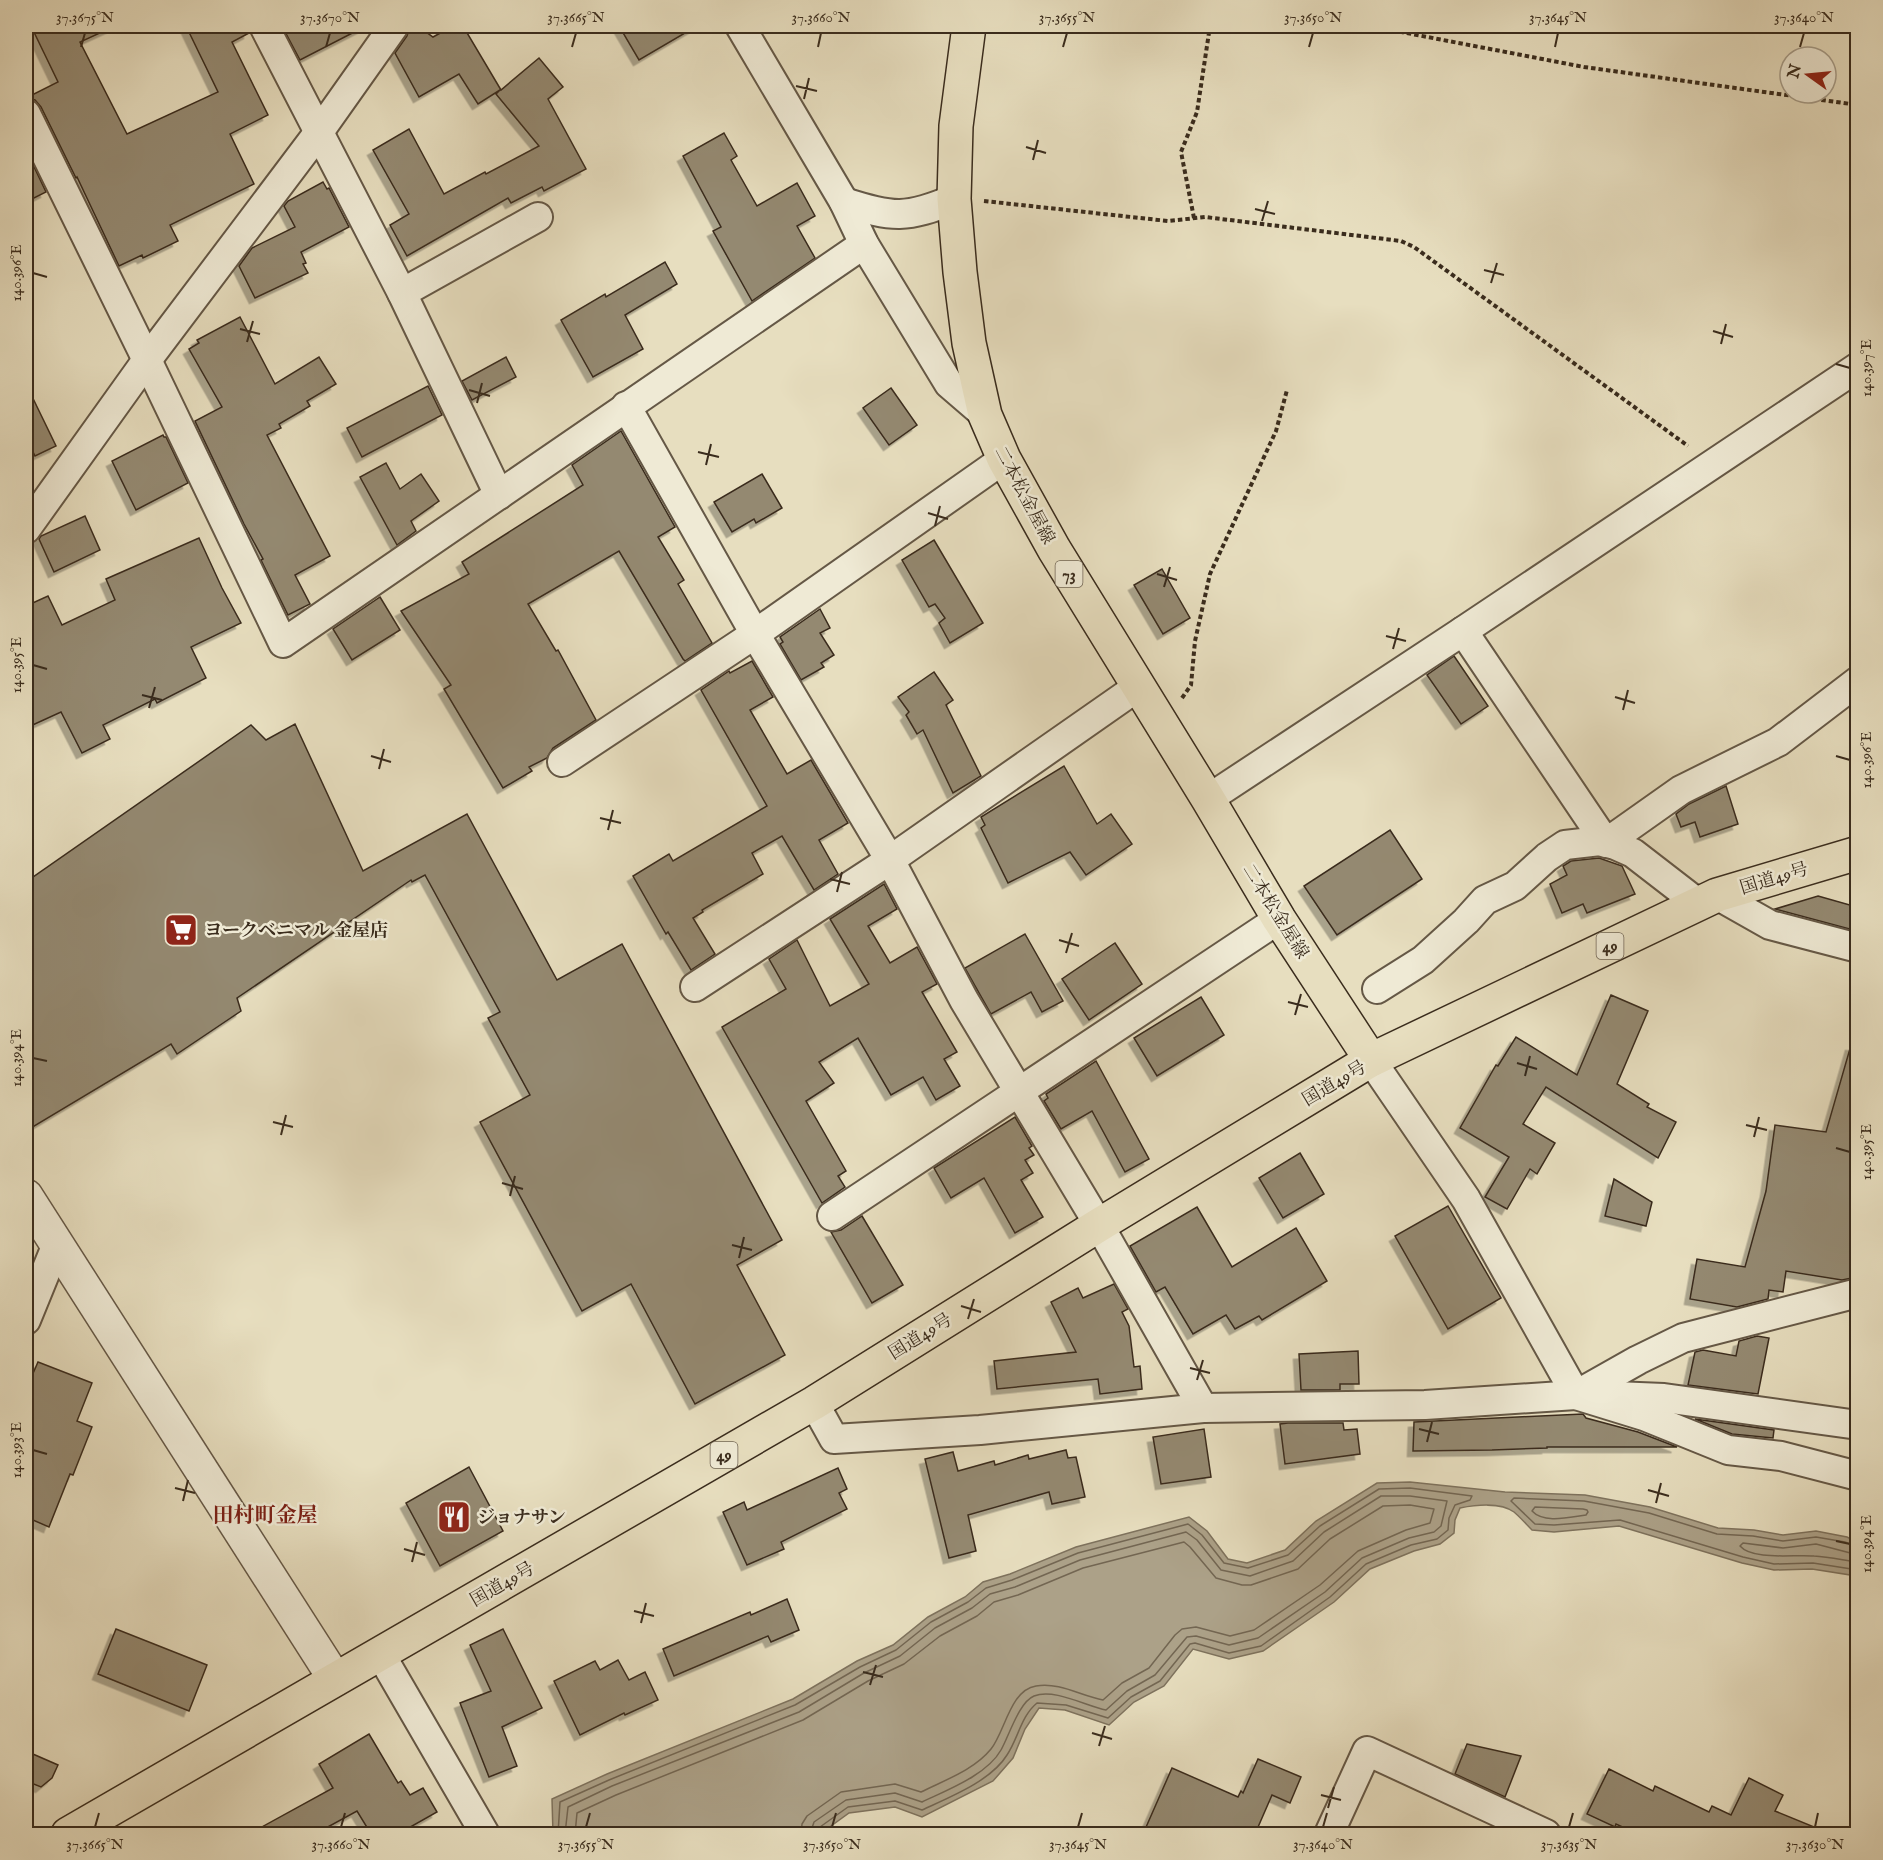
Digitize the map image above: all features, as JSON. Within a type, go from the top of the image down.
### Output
[{"type":"main road","name":"二本松金屋線","points":[[969,26],[956,126],[954,199],[969,343],[985,415],[1004,459],[1054,549],[1279,919],[1371,1060]]},
{"type":"main road","name":"国道49号","points":[[68,1834],[335,1679],[381,1655],[814,1402],[1371,1060],[1708,900],[1857,852]]},
{"type":"street","points":[[264,26],[402,293],[499,495]]},
{"type":"street","points":[[26,529],[147,360],[319,132],[394,26]]},
{"type":"street","points":[[740,26],[843,202],[864,244],[949,384],[985,415]]},
{"type":"street","points":[[28,127],[147,360],[283,644],[864,244]]},
{"type":"street","points":[[843,202],[877,212],[903,214],[929,210],[954,199]]},
{"type":"street","points":[[402,293],[538,217]]},
{"type":"street","points":[[1208,799],[1857,367]]},
{"type":"street","points":[[626,406],[755,634],[890,860],[964,1000],[1099,1225],[1203,1408]]},
{"type":"street","points":[[562,762],[755,634],[1004,459]]},
{"type":"street","points":[[1463,631],[1606,843]]},
{"type":"street","points":[[1606,843],[1681,790],[1778,742],[1857,681]]},
{"type":"street","points":[[695,987],[890,860],[1139,686]]},
{"type":"street","points":[[1377,989],[1424,960],[1485,900],[1515,886],[1547,857],[1565,845],[1583,842],[1606,843],[1633,853],[1708,900],[1770,925],[1857,948]]},
{"type":"street","points":[[832,1216],[1279,919]]},
{"type":"street","points":[[1371,1060],[1466,1198],[1576,1395],[1644,1416],[1728,1450],[1781,1456],[1857,1476]]},
{"type":"street","points":[[26,1196],[335,1679]]},
{"type":"street","points":[[26,1320],[57,1244]]},
{"type":"street","points":[[1576,1395],[1683,1338],[1857,1293]]},
{"type":"street","points":[[814,1402],[834,1439],[980,1430],[1203,1408],[1425,1405],[1576,1395],[1664,1398],[1857,1425]]},
{"type":"street","points":[[381,1655],[485,1834]]},
{"type":"street","points":[[1329,1834],[1367,1751],[1546,1834]]},
{"type":"path","points":[[1194,218],[1181,152],[1197,112],[1210,26]]},
{"type":"path","points":[[1370,26],[1584,67],[1857,105]]},
{"type":"path","points":[[954,199],[1023,204],[1168,221],[1204,217],[1401,241],[1414,247],[1498,307],[1713,464]]},
{"type":"path","points":[[1163,726],[1191,685],[1195,641],[1210,574],[1276,431],[1287,390]]},
{"type":"water","points":[[1410,1482],[1505,1492],[1585,1495],[1650,1507],[1718,1528],[1754,1530],[1783,1535],[1816,1531],[1847,1537],[1857,1542],[1857,1576],[1812,1569],[1774,1570],[1742,1563],[1619,1526],[1554,1532],[1532,1530],[1509,1509],[1480,1505],[1460,1508],[1455,1520],[1454,1533],[1440,1544],[1414,1551],[1370,1569],[1334,1602],[1263,1651],[1229,1659],[1193,1649],[1164,1686],[1134,1702],[1109,1725],[1065,1710],[1039,1708],[1025,1729],[1013,1758],[993,1781],[922,1817],[895,1807],[849,1813],[820,1834],[553,1834],[552,1799],[607,1774],[793,1699],[857,1661],[893,1645],[928,1617],[965,1597],[983,1582],[1010,1574],[1076,1547],[1189,1517],[1207,1531],[1228,1559],[1247,1563],[1285,1550],[1316,1521],[1377,1483]]},
{"type":"building","points":[[31,26],[115,26],[80,42],[127,134],[218,92],[186,26],[248,26],[249,33],[232,42],[268,115],[230,134],[254,184],[170,225],[178,241],[143,258],[142,255],[119,266],[41,107],[35,100],[26,98],[58,82]]},
{"type":"building","points":[[282,26],[366,26],[300,60]]},
{"type":"building","points":[[410,26],[418,26],[433,37],[453,26],[463,26],[501,90],[539,58],[563,87],[548,99],[586,169],[544,191],[542,187],[511,203],[508,198],[407,256],[390,225],[409,214],[373,150],[409,129],[444,194],[539,146],[496,94],[500,90],[478,104],[459,74],[419,97],[395,53],[407,36]]},
{"type":"building","points":[[619,26],[697,26],[639,60]]},
{"type":"building","points":[[724,133],[737,156],[731,160],[757,206],[797,183],[815,216],[797,226],[815,258],[752,301],[713,231],[721,227],[683,156]]},
{"type":"building","points":[[26,150],[46,192],[26,202]]},
{"type":"building","points":[[323,182],[327,189],[329,188],[349,227],[301,252],[306,263],[303,264],[308,273],[255,298],[239,266],[252,248],[295,227],[284,206],[288,201]]},
{"type":"building","points":[[665,262],[677,284],[625,315],[643,349],[593,377],[561,320],[605,294],[606,297]]},
{"type":"building","points":[[240,317],[275,384],[319,357],[336,384],[307,401],[310,406],[279,424],[281,428],[267,435],[330,556],[295,575],[310,604],[288,615],[195,421],[222,407],[189,349],[199,343],[197,340]]},
{"type":"building","points":[[506,357],[516,377],[472,400],[462,381]]},
{"type":"building","points":[[26,384],[56,446],[35,456],[26,437]]},
{"type":"building","points":[[428,386],[442,415],[362,457],[347,428]]},
{"type":"building","points":[[891,388],[917,425],[889,445],[863,408]]},
{"type":"building","points":[[621,431],[675,527],[658,537],[684,580],[678,584],[712,643],[685,661],[619,551],[528,604],[556,651],[558,650],[596,720],[553,748],[547,758],[529,767],[532,771],[503,788],[444,689],[451,685],[401,611],[469,574],[462,562],[583,485],[572,465]]},
{"type":"building","points":[[163,435],[188,483],[136,510],[112,461]]},
{"type":"building","points":[[386,463],[400,489],[421,474],[439,501],[411,521],[416,531],[397,545],[360,477]]},
{"type":"building","points":[[762,474],[782,508],[756,523],[754,519],[732,532],[714,502]]},
{"type":"building","points":[[85,516],[100,550],[54,572],[39,539]]},
{"type":"building","points":[[199,538],[241,623],[191,647],[206,678],[157,703],[155,699],[103,725],[110,739],[82,753],[61,712],[26,728],[26,606],[48,596],[62,625],[115,600],[106,579]]},
{"type":"building","points":[[934,540],[983,623],[950,643],[939,623],[945,618],[935,604],[929,607],[902,560]]},
{"type":"building","points":[[1162,569],[1190,618],[1163,634],[1134,585]]},
{"type":"building","points":[[380,597],[400,630],[352,660],[333,629]]},
{"type":"building","points":[[820,609],[830,628],[820,633],[834,655],[821,663],[824,667],[801,680],[780,644],[783,642],[780,637]]},
{"type":"building","points":[[1454,656],[1488,706],[1461,724],[1427,675]]},
{"type":"building","points":[[752,661],[773,697],[750,710],[787,774],[811,760],[848,823],[819,840],[838,874],[814,890],[782,836],[752,853],[763,874],[702,910],[703,912],[693,918],[715,954],[691,970],[668,932],[666,934],[633,876],[669,854],[673,861],[767,806],[701,690],[729,671],[730,673]]},
{"type":"building","points":[[934,672],[953,700],[946,705],[981,776],[953,793],[923,730],[917,734],[906,715],[909,712],[898,697]]},
{"type":"building","points":[[295,724],[363,871],[467,814],[557,980],[622,944],[782,1240],[737,1265],[785,1355],[695,1404],[631,1284],[582,1311],[480,1122],[530,1095],[488,1018],[500,1012],[425,875],[412,882],[411,880],[237,998],[241,1011],[177,1054],[171,1044],[26,1131],[26,882],[251,725],[266,740]]},
{"type":"building","points":[[1064,766],[1097,824],[1111,814],[1132,844],[1086,875],[1070,852],[1008,883],[981,828],[985,825],[981,817]]},
{"type":"building","points":[[1726,786],[1738,824],[1700,837],[1695,822],[1681,827],[1676,814],[1689,804]]},
{"type":"building","points":[[1390,830],[1422,879],[1337,935],[1304,886]]},
{"type":"building","points":[[1599,858],[1622,866],[1635,894],[1587,913],[1583,904],[1562,913],[1550,884],[1567,875],[1563,866],[1571,861]]},
{"type":"building","points":[[884,884],[897,909],[868,926],[890,963],[917,947],[937,984],[922,992],[957,1052],[944,1059],[960,1086],[936,1100],[923,1077],[891,1095],[858,1038],[819,1062],[834,1083],[806,1101],[846,1171],[838,1176],[845,1187],[822,1203],[722,1027],[786,989],[769,959],[797,940],[830,1006],[869,984],[830,919]]},
{"type":"building","points":[[1818,896],[1857,907],[1857,931],[1775,909]]},
{"type":"building","points":[[1025,934],[1063,1001],[1042,1012],[1031,992],[991,1014],[965,968]]},
{"type":"building","points":[[1115,943],[1142,984],[1089,1020],[1062,979]]},
{"type":"building","points":[[1611,995],[1648,1011],[1617,1084],[1649,1104],[1647,1107],[1676,1122],[1658,1158],[1546,1087],[1523,1124],[1555,1143],[1537,1174],[1530,1169],[1507,1209],[1485,1197],[1509,1157],[1460,1128],[1496,1065],[1498,1066],[1516,1037],[1577,1075]]},
{"type":"building","points":[[1201,997],[1224,1035],[1157,1076],[1134,1038]]},
{"type":"building","points":[[1851,1045],[1857,1046],[1857,1240],[1852,1278],[1842,1280],[1786,1271],[1783,1292],[1769,1290],[1768,1299],[1737,1307],[1690,1299],[1697,1259],[1745,1267],[1766,1191],[1775,1125],[1826,1132]]},
{"type":"building","points":[[1096,1061],[1149,1159],[1125,1172],[1092,1111],[1061,1129],[1044,1101],[1048,1098],[1046,1094]]},
{"type":"building","points":[[1015,1117],[1032,1146],[1029,1148],[1034,1155],[1025,1160],[1033,1173],[1021,1180],[1043,1217],[1015,1233],[984,1178],[951,1198],[934,1168]]},
{"type":"building","points":[[1300,1153],[1324,1194],[1283,1218],[1259,1178]]},
{"type":"building","points":[[1614,1179],[1652,1202],[1646,1226],[1605,1216]]},
{"type":"building","points":[[1448,1206],[1501,1298],[1448,1329],[1395,1236]]},
{"type":"building","points":[[1197,1207],[1232,1267],[1296,1228],[1327,1281],[1262,1320],[1259,1316],[1235,1329],[1226,1315],[1193,1334],[1165,1287],[1156,1292],[1130,1246]]},
{"type":"building","points":[[862,1216],[903,1285],[872,1303],[831,1232],[841,1230]]},
{"type":"building","points":[[1114,1284],[1128,1309],[1122,1312],[1129,1326],[1134,1367],[1140,1366],[1142,1389],[1100,1394],[1098,1379],[997,1389],[994,1361],[1076,1352],[1051,1302],[1078,1288],[1083,1298]]},
{"type":"building","points":[[1757,1336],[1769,1338],[1758,1394],[1688,1385],[1695,1352],[1703,1350],[1736,1356],[1739,1341]]},
{"type":"building","points":[[1358,1351],[1359,1384],[1340,1384],[1340,1390],[1301,1390],[1299,1354]]},
{"type":"building","points":[[38,1362],[92,1383],[77,1421],[92,1427],[49,1527],[26,1517],[26,1376],[31,1378]]},
{"type":"building","points":[[1583,1414],[1586,1418],[1638,1432],[1677,1447],[1547,1447],[1413,1451],[1414,1422]]},
{"type":"building","points":[[1695,1419],[1774,1430],[1773,1438],[1732,1434]]},
{"type":"building","points":[[1343,1423],[1344,1430],[1357,1429],[1360,1454],[1285,1464],[1280,1424]]},
{"type":"building","points":[[1204,1429],[1211,1477],[1161,1484],[1153,1437]]},
{"type":"building","points":[[1066,1450],[1068,1458],[1076,1457],[1085,1497],[1052,1504],[1049,1492],[968,1515],[976,1551],[949,1558],[925,1459],[953,1452],[958,1471],[994,1461],[995,1465],[1028,1455],[1029,1459]]},
{"type":"building","name":"ジョナサン","points":[[469,1467],[503,1531],[440,1566],[406,1503]]},
{"type":"building","points":[[838,1468],[847,1489],[839,1493],[847,1509],[781,1542],[784,1549],[747,1565],[723,1512],[744,1502],[747,1510]]},
{"type":"building","points":[[787,1599],[799,1630],[771,1642],[768,1636],[674,1676],[663,1649]]},
{"type":"building","points":[[116,1629],[207,1665],[189,1711],[98,1674]]},
{"type":"building","points":[[503,1629],[542,1708],[502,1727],[517,1766],[489,1777],[460,1703],[491,1691],[470,1645]]},
{"type":"building","points":[[618,1660],[629,1680],[645,1672],[658,1700],[625,1715],[624,1713],[580,1735],[554,1681],[595,1661],[600,1670]]},
{"type":"building","points":[[369,1734],[398,1783],[401,1781],[410,1795],[423,1788],[437,1812],[398,1834],[371,1834],[357,1811],[315,1834],[249,1834],[333,1788],[319,1764]]},
{"type":"building","points":[[1467,1744],[1521,1756],[1505,1797],[1455,1774]]},
{"type":"building","points":[[26,1751],[58,1765],[52,1778],[41,1787],[26,1781]]},
{"type":"building","points":[[1258,1759],[1301,1777],[1290,1803],[1272,1795],[1255,1834],[1143,1834],[1172,1768],[1238,1797],[1241,1791],[1243,1793]]},
{"type":"building","points":[[1609,1769],[1653,1791],[1655,1786],[1709,1812],[1712,1806],[1731,1815],[1749,1778],[1783,1795],[1775,1811],[1831,1834],[1638,1834],[1616,1824],[1615,1827],[1587,1814]]},
{"type":"place","name":"ヨークベニマル 金屋店","points":[[181,930]]},
{"type":"place","name":"ジョナサン","points":[[454,1517]]},
{"type":"district","name":"田村町金屋","points":[[265,1515]]}]
